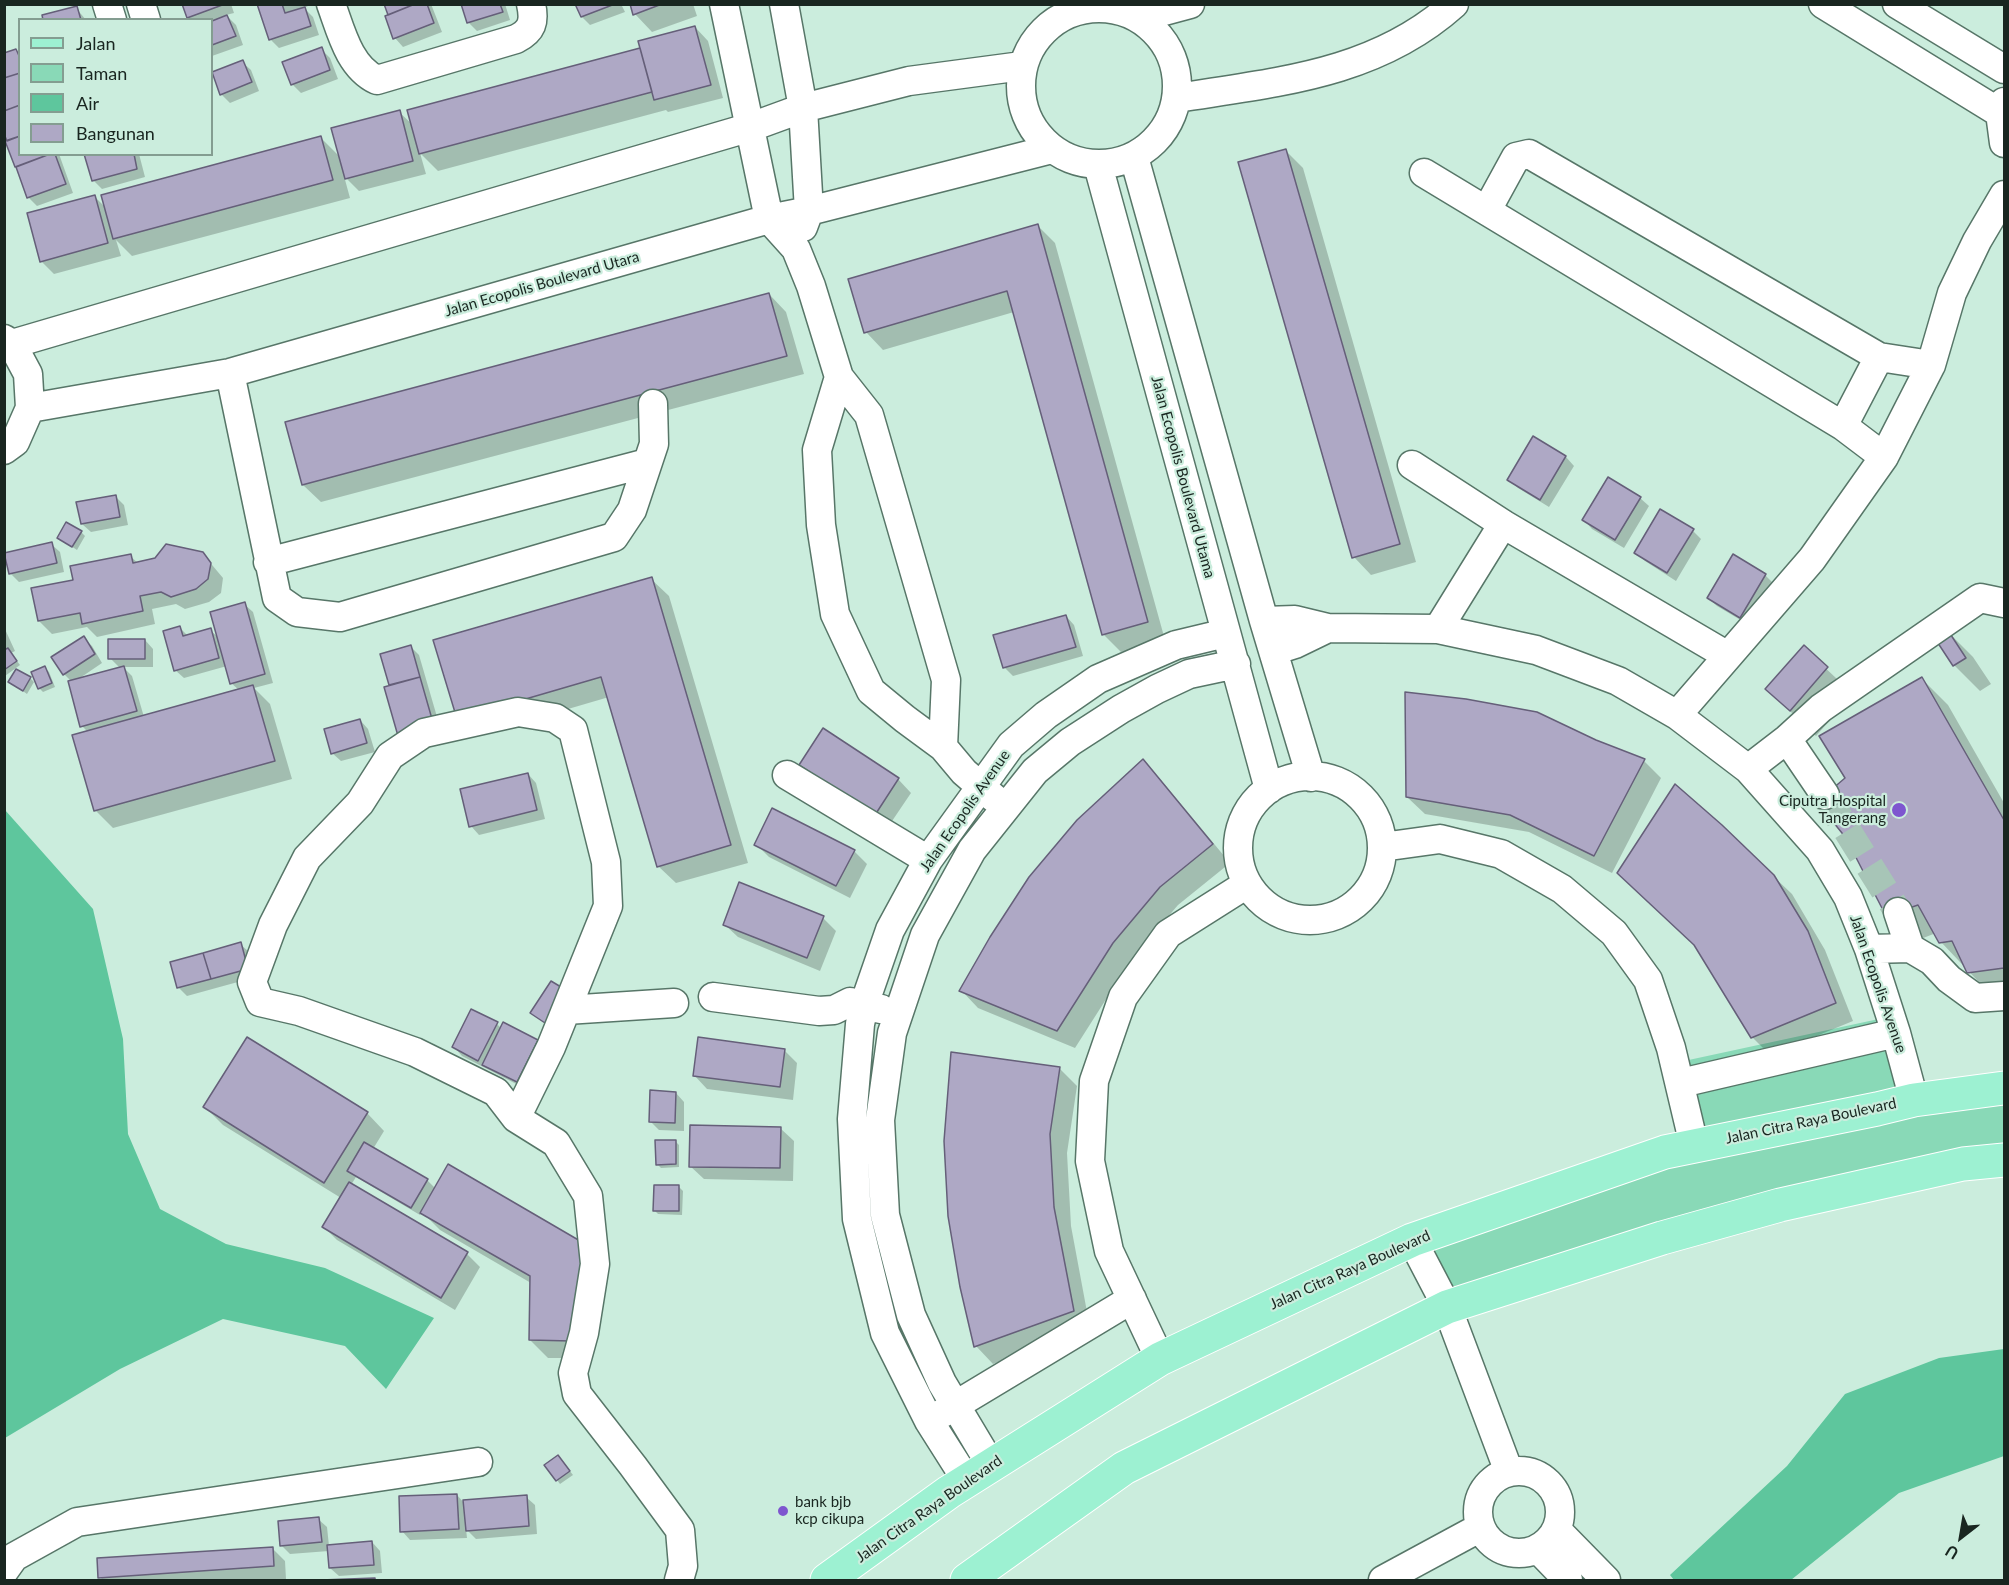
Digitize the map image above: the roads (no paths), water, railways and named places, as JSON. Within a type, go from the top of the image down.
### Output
[{"type":"main road","name":"Jalan Citra Raya Boulevard","points":[[827,1581],[979,1473],[1160,1359],[1412,1240],[1665,1152],[1914,1100],[2004,1088]]},
{"type":"main road","points":[[968,1581],[1124,1468],[1447,1307],[1662,1238],[1780,1204],[1963,1164],[2004,1160]]},
{"type":"street","points":[[331,4],[351,57],[369,76],[377,80],[516,39],[527,33],[533,20],[531,4]]},
{"type":"street","points":[[724,4],[769,219],[796,249],[811,286],[839,377],[869,415],[946,680],[943,747]]},
{"type":"street","points":[[783,4],[803,108],[809,211],[796,249]]},
{"type":"street","points":[[1138,18],[1190,4]]},
{"type":"street","points":[[1177,98],[1309,76],[1361,61],[1404,40],[1439,18],[1454,4]]},
{"type":"street","points":[[1823,4],[2002,107],[2004,143]]},
{"type":"street","points":[[1897,4],[2004,69]]},
{"type":"street","points":[[1092,8],[1116,9],[1138,18],[1158,34],[1171,54],[1177,76],[1177,98],[1172,116],[1150,147],[1134,157],[1116,163],[1098,165],[1082,163],[1066,158],[1035,133],[1024,112],[1020,90],[1022,66],[1032,44],[1048,26],[1068,13],[1092,8]]},
{"type":"street","points":[[4,450],[15,442],[30,408],[28,374],[8,341],[751,127],[803,108],[909,81],[1022,66]]},
{"type":"street","name":"Jalan Ecopolis Boulevard Utara","points":[[30,408],[230,373],[769,219],[809,211],[1052,149]]},
{"type":"street","points":[[1487,210],[1516,157],[1529,154],[1879,357],[1931,365]]},
{"type":"street","points":[[1134,157],[1264,621],[1311,777]]},
{"type":"street","name":"Jalan Ecopolis Boulevard Utama","points":[[1098,165],[1269,789]]},
{"type":"street","points":[[1424,173],[1843,426],[1884,457]]},
{"type":"street","points":[[1677,715],[1812,559],[1884,457],[1931,365],[1952,293],[1977,241],[2004,195]]},
{"type":"street","points":[[1843,426],[1879,357]]},
{"type":"street","points":[[230,373],[277,598],[297,612],[340,617],[614,537],[632,510],[654,444],[653,404]]},
{"type":"street","points":[[839,377],[817,450],[821,525],[836,614],[871,691],[943,747],[964,772],[1005,808]]},
{"type":"street","points":[[268,562],[648,463]]},
{"type":"street","points":[[1412,465],[1503,524],[1728,656]]},
{"type":"street","points":[[1438,629],[1503,524]]},
{"type":"street","points":[[1748,770],[1787,740],[1821,708],[1980,598],[2004,603]]},
{"type":"street","points":[[1264,621],[1295,620],[1328,628]]},
{"type":"street","name":"Jalan Ecopolis Avenue","points":[[1273,651],[1295,644],[1328,628],[1438,629],[1536,650],[1618,681],[1677,715],[1748,770],[1820,850],[1848,897],[1869,949],[1914,1100]]},
{"type":"street","name":"Jalan Ecopolis Avenue","points":[[979,1473],[922,1425],[885,1333],[857,1219],[852,1119],[860,1024],[864,1005],[890,930],[928,860],[1011,745],[1046,715],[1098,679],[1176,645],[1226,633]]},
{"type":"street","name":"Jalan Ecopolis Avenue","points":[[979,1473],[956,1405],[942,1383],[911,1315],[885,1215],[880,1120],[892,1032],[898,1012],[925,935],[972,850],[1035,771],[1070,742],[1121,709],[1189,674],[1236,664]]},
{"type":"street","points":[[516,1118],[551,1047],[608,906],[606,862],[573,730],[555,718],[518,711],[424,733],[390,756],[360,803],[307,858],[273,925],[252,982],[260,1002],[299,1011],[415,1052],[496,1092],[516,1118],[555,1143],[588,1196],[595,1264],[584,1334],[573,1373],[577,1394],[680,1530],[683,1566],[679,1581]]},
{"type":"street","points":[[1787,740],[1825,795]]},
{"type":"street","points":[[787,776],[928,860]]},
{"type":"street","points":[[1302,776],[1326,778],[1348,787],[1366,803],[1378,824],[1382,847],[1379,870],[1368,892],[1351,908],[1329,918],[1305,921],[1282,915],[1261,902],[1247,884],[1238,861],[1238,837],[1245,815],[1259,796],[1269,789],[1279,783],[1302,776]]},
{"type":"street","points":[[1382,847],[1440,839],[1501,854],[1562,889],[1614,933],[1648,980],[1671,1048],[1694,1145]]},
{"type":"street","points":[[1160,1359],[1109,1251],[1090,1161],[1094,1081],[1123,997],[1168,934],[1247,884]]},
{"type":"street","points":[[1898,912],[1910,948]]},
{"type":"street","points":[[1869,949],[1910,948],[1932,961],[1949,979],[1975,998],[2004,996]]},
{"type":"street","points":[[713,997],[819,1011],[834,1010],[850,1002],[898,1012]]},
{"type":"street","points":[[566,1010],[674,1003]]},
{"type":"street","points":[[1680,1083],[1896,1034]]},
{"type":"street","points":[[1412,1240],[1447,1307],[1509,1472]]},
{"type":"street","points":[[922,1425],[1132,1299]]},
{"type":"street","points":[[4,1570],[14,1557],[77,1522],[478,1462]]},
{"type":"street","points":[[1522,1471],[1535,1474],[1555,1491],[1560,1504],[1561,1517],[1548,1540],[1525,1553],[1511,1553],[1498,1548],[1487,1539],[1480,1527],[1478,1514],[1480,1499],[1491,1483],[1509,1472],[1522,1471]]},
{"type":"street","points":[[1383,1581],[1480,1527]]},
{"type":"street","points":[[1548,1540],[1568,1581]]},
{"type":"street","points":[[1548,1540],[1606,1581]]},
{"type":"water","points":[[5,810],[93,909],[123,1039],[128,1134],[160,1209],[226,1244],[325,1268],[434,1318],[386,1389],[345,1346],[223,1319],[120,1369],[5,1438]]},
{"type":"water","points":[[2004,1349],[2004,1456],[1899,1493],[1791,1580],[1674,1580],[1670,1575],[1787,1466],[1845,1394],[1939,1358]]},
{"type":"tunnel","points":[[1825,795],[1898,912]]},
{"type":"place","name":"Ciputra Hospital Tangerang","points":[[1899,810]]},
{"type":"place","name":"bank bjb kcp cikupa","points":[[783,1511]]}]
